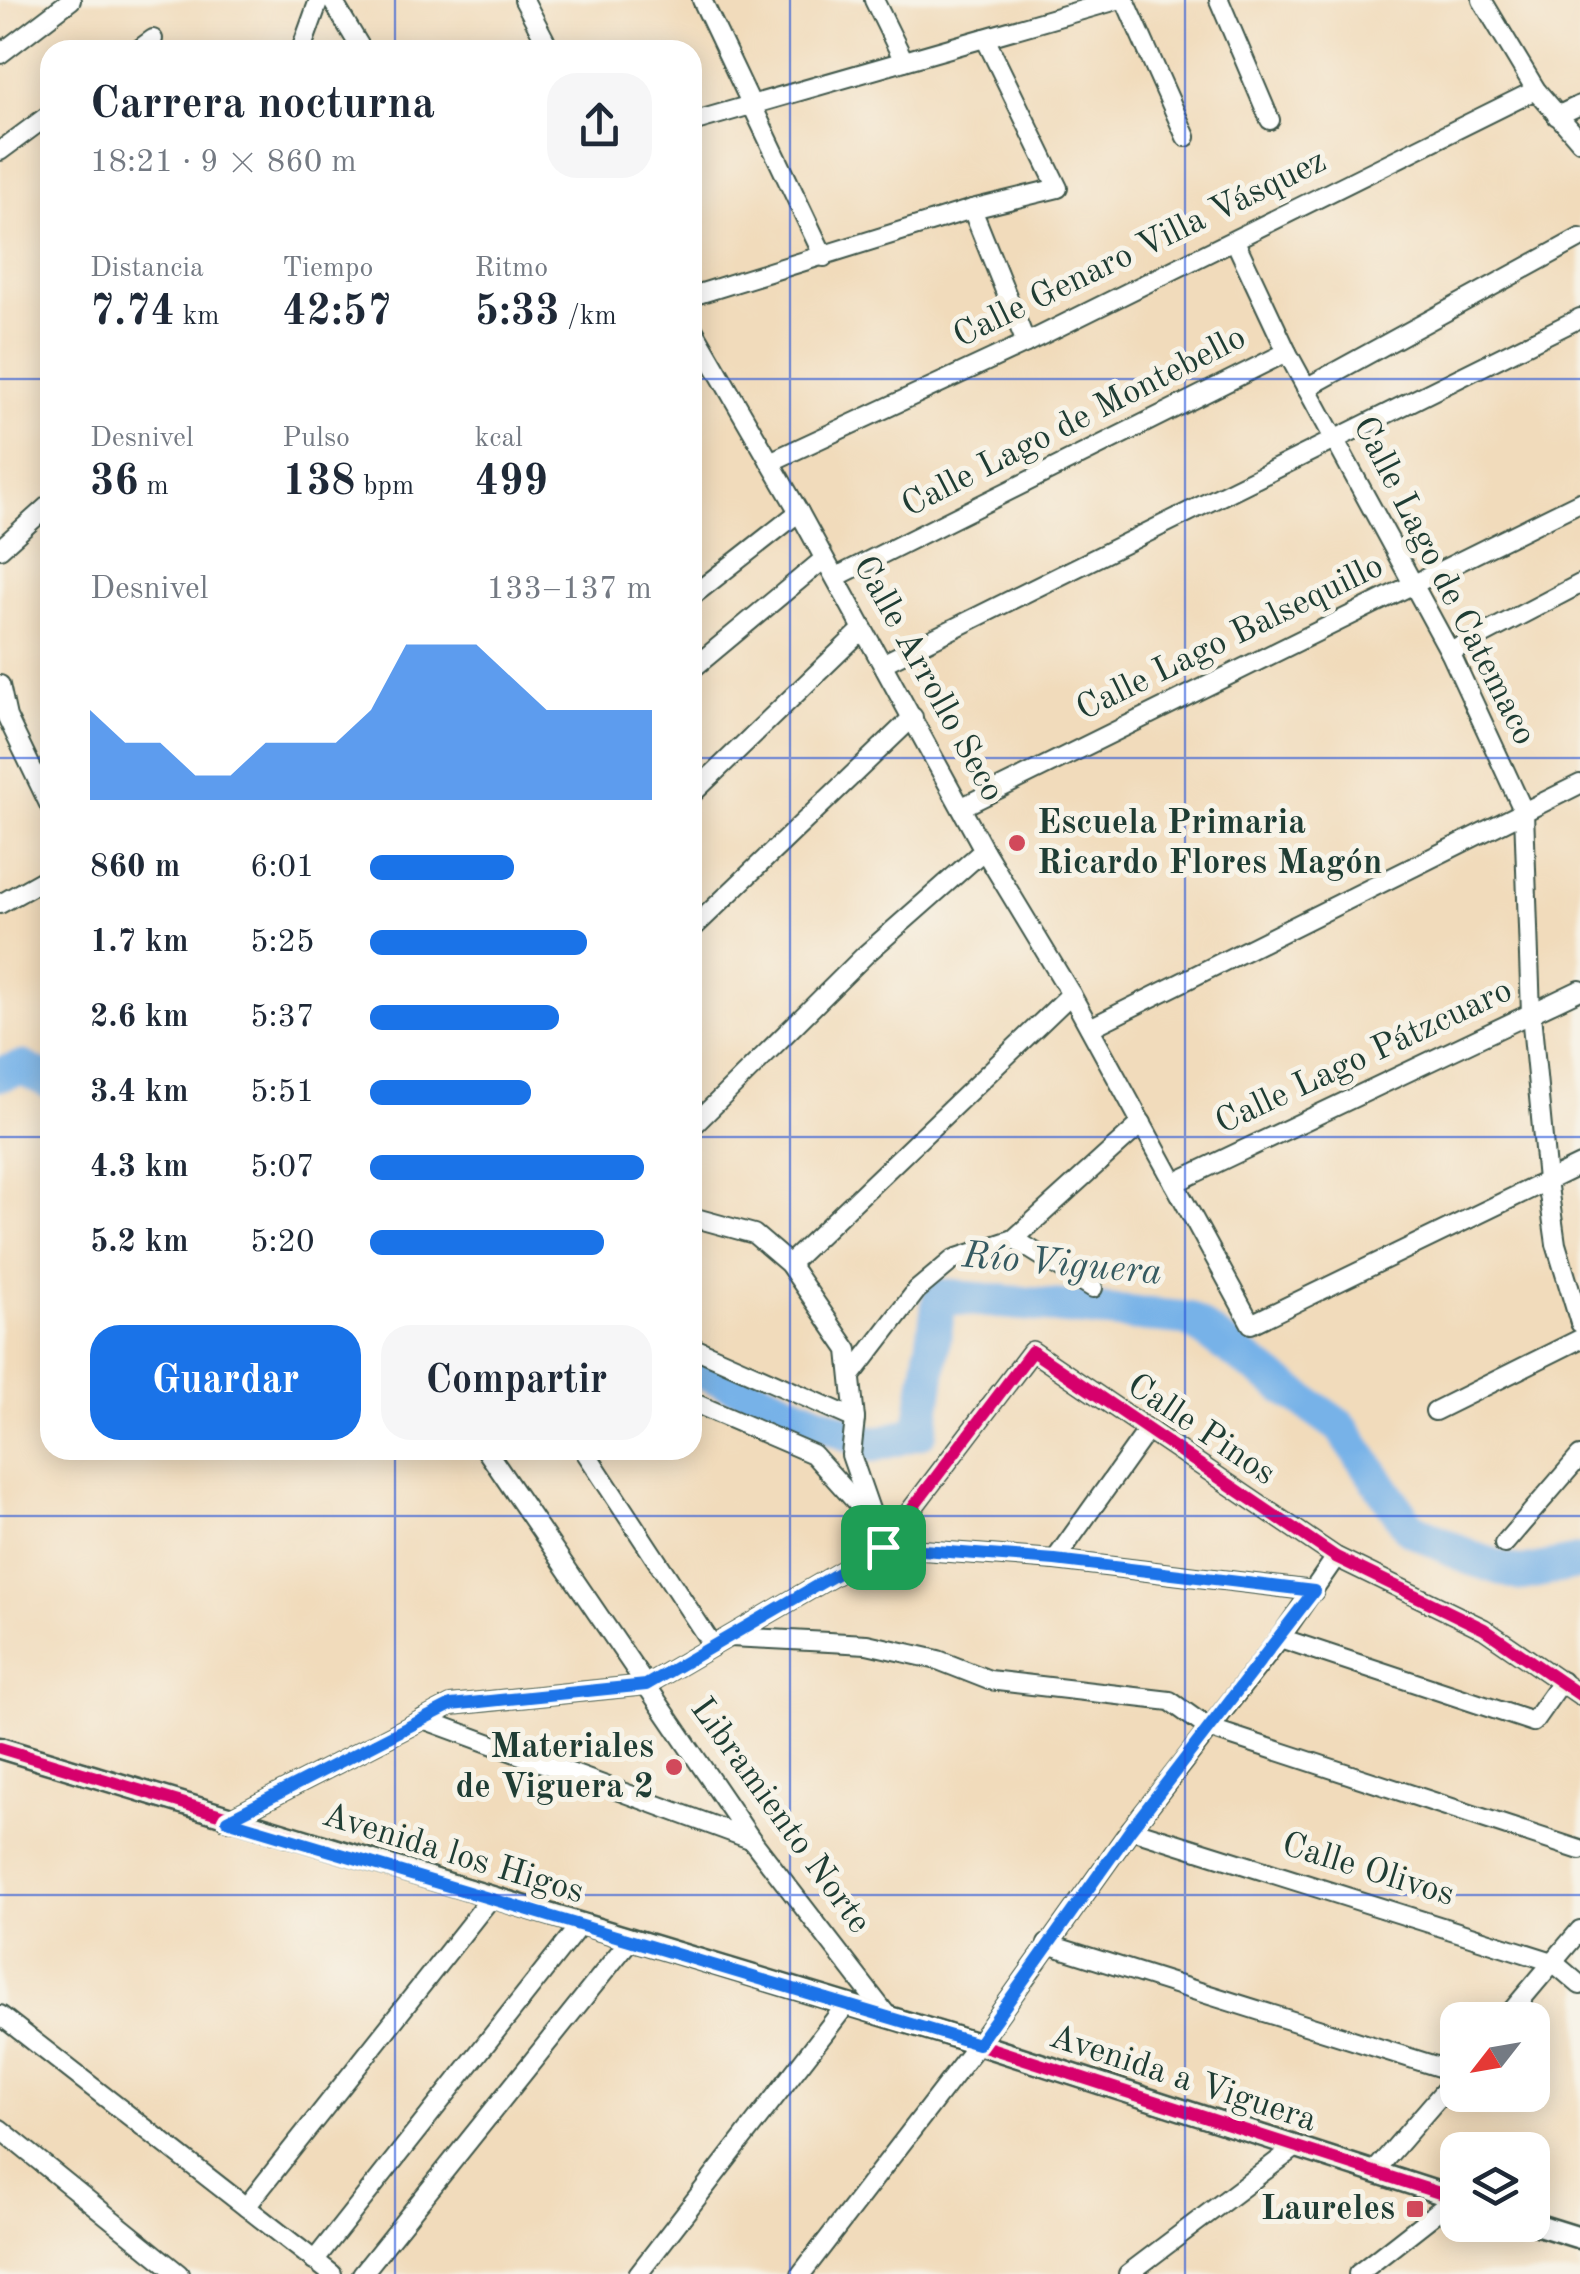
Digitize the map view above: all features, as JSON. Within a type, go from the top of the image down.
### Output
[{"type":"street","points":[[0,54],[72,0]]},
{"type":"street","points":[[304,40],[319,0]]},
{"type":"street","points":[[332,0],[356,40]]},
{"type":"street","points":[[524,0],[545,40]]},
{"type":"street","points":[[702,0],[748,105],[824,256]]},
{"type":"street","points":[[874,0],[904,61]]},
{"type":"street","points":[[702,119],[985,38],[1046,9],[1117,0]]},
{"type":"street","points":[[1125,0],[1186,137]]},
{"type":"street","points":[[1218,0],[1270,120]]},
{"type":"street","points":[[1482,0],[1536,90],[1580,141]]},
{"type":"street","points":[[702,293],[972,209],[1058,188],[985,38]]},
{"type":"street","name":"Calle Genaro Villa Vásquez","points":[[770,462],[1026,343],[1536,90]]},
{"type":"street","points":[[1558,116],[1580,105]]},
{"type":"street","points":[[0,151],[40,121]]},
{"type":"street","points":[[972,209],[1026,343]]},
{"type":"street","points":[[1306,388],[1580,238]]},
{"type":"street","name":"Calle Lago de Catemaco","points":[[1234,241],[1287,352],[1450,652],[1524,812],[1532,1014],[1547,1180],[1556,1244],[1580,1323]]},
{"type":"street","points":[[884,663],[1338,442],[1580,318]]},
{"type":"street","name":"Calle Arrollo Seco","points":[[702,345],[836,577],[984,850],[1071,994],[1252,1324],[1547,1180]]},
{"type":"street","name":"Calle Lago de Montebello","points":[[836,577],[1287,352]]},
{"type":"street","name":"Calle Lago Balsequillo","points":[[962,806],[1580,502]]},
{"type":"street","points":[[702,588],[799,512]]},
{"type":"street","points":[[0,549],[40,513]]},
{"type":"street","points":[[702,661],[824,559]]},
{"type":"street","points":[[1450,652],[1580,584]]},
{"type":"street","points":[[702,784],[863,628]]},
{"type":"street","points":[[0,685],[7,717],[40,785]]},
{"type":"street","points":[[702,918],[913,717]]},
{"type":"street","points":[[1090,1028],[1580,784]]},
{"type":"street","points":[[702,1116],[865,955],[984,850]]},
{"type":"street","points":[[0,904],[40,882]]},
{"type":"street","name":"Calle Lago Pátzcuaro","points":[[1174,1183],[1580,990]]},
{"type":"street","points":[[789,1264],[1071,994]]},
{"type":"street","points":[[850,1376],[930,1280],[954,1260],[1014,1239],[1142,1123]]},
{"type":"street","points":[[1547,1180],[1580,1166]]},
{"type":"street","points":[[702,1220],[754,1234],[789,1264],[848,1350],[855,1419],[851,1455],[883,1547]]},
{"type":"street","points":[[1014,1239],[1093,1288]]},
{"type":"street","points":[[1435,1411],[1580,1339]]},
{"type":"street","points":[[702,1351],[855,1419]]},
{"type":"street","name":"Calle Pinos","points":[[883,1547],[1032,1351],[1336,1557],[1484,1629],[1580,1695]]},
{"type":"street","points":[[702,1406],[814,1454],[872,1520]]},
{"type":"street","points":[[1055,1560],[1147,1430]]},
{"type":"street","points":[[1504,1544],[1580,1456]]},
{"type":"street","name":"Libramiento Norte","points":[[493,1460],[751,1839],[889,2018]]},
{"type":"street","points":[[591,1460],[721,1641]]},
{"type":"street","points":[[227,1820],[451,1705],[646,1685],[883,1547],[1055,1560],[1314,1591]]},
{"type":"street","points":[[801,2274],[978,2044],[1131,1829],[1280,1638],[1336,1557]]},
{"type":"street","points":[[1280,1638],[1533,1722],[1562,1682]]},
{"type":"street","points":[[721,1641],[867,1644],[938,1660],[989,1680],[1170,1702],[1208,1728],[1580,1850]]},
{"type":"street","points":[[423,1719],[751,1839]]},
{"type":"street","name":"Avenida los Higos","points":[[0,1748],[889,2018]]},
{"type":"street","name":"Calle Olivos","points":[[1131,1829],[1553,1962],[1580,1985]]},
{"type":"street","points":[[246,2207],[490,1899]]},
{"type":"street","points":[[314,2261],[579,1926]]},
{"type":"street","points":[[1519,2002],[1580,1930]]},
{"type":"street","points":[[362,2274],[628,1940]]},
{"type":"street","points":[[1047,1944],[1440,2068]]},
{"type":"street","points":[[638,2274],[846,2005]]},
{"type":"street","points":[[0,2015],[332,2274]]},
{"type":"street","name":"Avenida a Viguera","points":[[889,2018],[1440,2194]]},
{"type":"street","points":[[1374,2172],[1440,2095]]},
{"type":"street","points":[[0,2129],[179,2274]]},
{"type":"street","points":[[1128,2274],[1296,2147]]},
{"type":"street","points":[[1358,2274],[1440,2211]]},
{"type":"street","points":[[1550,2229],[1580,2238]]},
{"type":"waterway","name":"Río Viguera","points":[[0,1074],[23,1068],[40,1077]]},
{"type":"waterway","name":"Río Viguera","points":[[702,1371],[873,1445],[920,1432],[940,1296],[1188,1319],[1341,1427],[1410,1528],[1470,1558],[1520,1574],[1580,1562]]},
{"type":"cycle path","points":[[227,1820],[451,1705],[646,1685],[883,1547],[1032,1351],[1336,1557],[1484,1629],[1580,1695]]},
{"type":"cycle path","points":[[0,1748],[978,2044],[1440,2193]]},
{"type":"place","name":"Escuela Primaria Ricardo Flores Magón","points":[[1017,843]]},
{"type":"place","name":"Materiales de Viguera 2","points":[[674,1767]]},
{"type":"place","name":"Laureles","points":[[1415,2209]]},
{"type":"route","points":[[883,1547],[1055,1560],[1314,1591],[1131,1829],[978,2044],[227,1820],[451,1705],[646,1685],[883,1547]]}]
